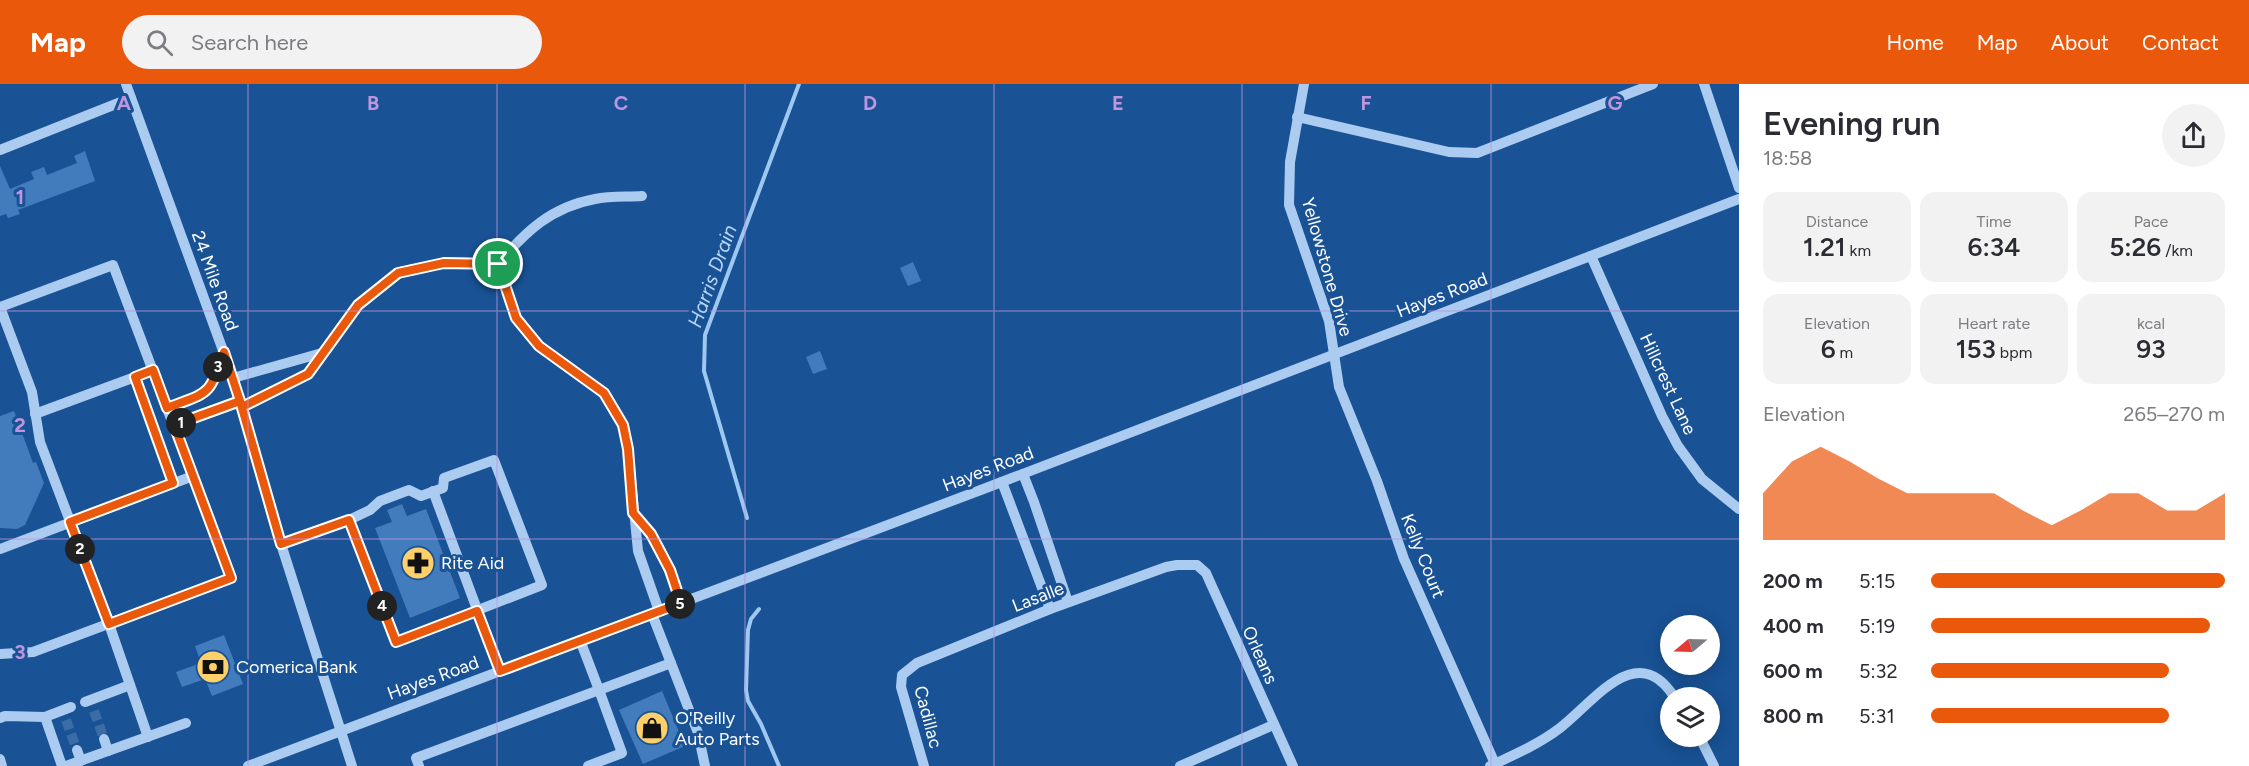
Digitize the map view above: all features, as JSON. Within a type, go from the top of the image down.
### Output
[{"type":"street","name":"24 Mile Road","points":[[126,84],[233,378],[281,544],[352,766]]},
{"type":"street","name":"Yellowstone Drive","points":[[1304,84],[1290,162],[1289,205],[1329,321],[1334,353]]},
{"type":"street","points":[[1297,117],[1449,152],[1478,153],[1653,84]]},
{"type":"street","points":[[1704,84],[1739,188]]},
{"type":"street","points":[[0,150],[131,98]]},
{"type":"street","points":[[498,264],[524,234],[555,212],[595,199],[642,196]]},
{"type":"street","name":"Hayes Road","points":[[248,766],[1002,482],[1739,199]]},
{"type":"street","name":"Hillcrest Lane","points":[[1591,256],[1662,416],[1678,446],[1702,479],[1739,509]]},
{"type":"street","points":[[174,425],[241,404],[308,374],[358,305],[398,273],[444,263],[498,264]]},
{"type":"street","points":[[498,264],[516,318],[539,346],[604,393],[623,425],[628,449],[638,551],[671,663],[698,733],[705,766]]},
{"type":"street","points":[[0,654],[33,652],[109,624],[231,578],[113,265],[0,307],[32,392],[40,442],[109,624],[148,737]]},
{"type":"street","points":[[167,408],[205,393],[212,386],[224,352]]},
{"type":"street","points":[[233,378],[322,353]]},
{"type":"street","name":"Kelly Court","points":[[1334,353],[1339,387],[1377,481],[1404,559],[1494,765]]},
{"type":"street","points":[[35,414],[153,370]]},
{"type":"street","points":[[135,377],[173,483]]},
{"type":"street","points":[[281,544],[349,520],[370,510],[380,501],[409,490],[421,496],[443,488],[444,478],[494,460],[542,585],[396,642],[349,520]]},
{"type":"street","points":[[1023,474],[1068,602]]},
{"type":"street","points":[[0,549],[193,476]]},
{"type":"street","points":[[1002,482],[1050,609]]},
{"type":"street","points":[[433,491],[500,671]]},
{"type":"street","points":[[633,513],[651,534],[670,570],[681,603]]},
{"type":"street","name":"Lasalle","points":[[903,675],[926,658],[1068,602],[1166,567],[1192,564]]},
{"type":"street","name":"Orleans","points":[[1192,564],[1201,568],[1210,582],[1293,766]]},
{"type":"street","points":[[580,640],[622,753],[588,766]]},
{"type":"street","points":[[419,766],[416,758],[671,663]]},
{"type":"street","points":[[1494,765],[1560,728],[1615,680],[1636,672],[1653,675],[1667,687]]},
{"type":"street","name":"Cadillac","points":[[903,675],[901,687],[904,702],[924,766]]},
{"type":"street","points":[[90,704],[130,685]]},
{"type":"street","points":[[0,718],[5,716],[45,717],[67,712]]},
{"type":"street","points":[[45,717],[62,766]]},
{"type":"street","points":[[66,766],[186,723]]},
{"type":"street","points":[[1180,766],[1273,725]]},
{"type":"street","points":[[104,740],[108,751]]},
{"type":"street","points":[[1704,747],[1714,766]]},
{"type":"street","points":[[77,750],[81,761]]},
{"type":"street","points":[[0,759],[2,766]]},
{"type":"building","points":[[85,151],[95,181],[18,210],[20,214],[8,218],[6,214],[0,216],[0,166],[10,189],[34,179],[31,172],[44,167],[47,175],[77,163],[74,156]]},
{"type":"building","points":[[913,262],[921,281],[908,286],[900,268]]},
{"type":"building","points":[[820,351],[827,369],[813,374],[806,357]]},
{"type":"building","points":[[14,411],[33,463],[36,462],[44,483],[25,525],[17,529],[0,528],[0,416]]},
{"type":"building","name":"Rite Aid","points":[[402,504],[407,516],[426,509],[460,598],[410,618],[375,528],[392,522],[387,510]]},
{"type":"building","name":"Comerica Bank","points":[[224,635],[243,684],[212,696],[205,679],[182,687],[176,672],[201,663],[195,646]]},
{"type":"building","name":"O'Reilly Auto Parts","points":[[662,691],[685,746],[643,764],[619,710]]},
{"type":"waterway","name":"Harris Drain","points":[[747,518],[704,371],[705,335],[799,84]]},
{"type":"waterway","name":"Harris Drain","points":[[759,609],[751,619],[748,630],[746,690],[748,701],[761,724],[779,766]]},
{"type":"tunnel","points":[[94,711],[104,739]]},
{"type":"tunnel","points":[[66,720],[77,750]]},
{"type":"place","name":"Rite Aid","points":[[418,563]]},
{"type":"place","name":"Comerica Bank","points":[[213,667]]},
{"type":"place","name":"O'Reilly Auto Parts","points":[[652,728]]},
{"type":"route","points":[[498,264],[444,263],[398,273],[358,305],[308,374],[242,407],[240,401],[174,425],[231,578],[109,624],[70,522],[173,483],[135,377],[153,370],[167,408],[205,393],[212,386],[224,352],[240,401],[281,544],[349,520],[396,642],[477,611],[500,671],[681,603],[670,570],[651,534],[633,513],[628,449],[623,425],[604,393],[539,346],[516,318],[498,264]]}]
